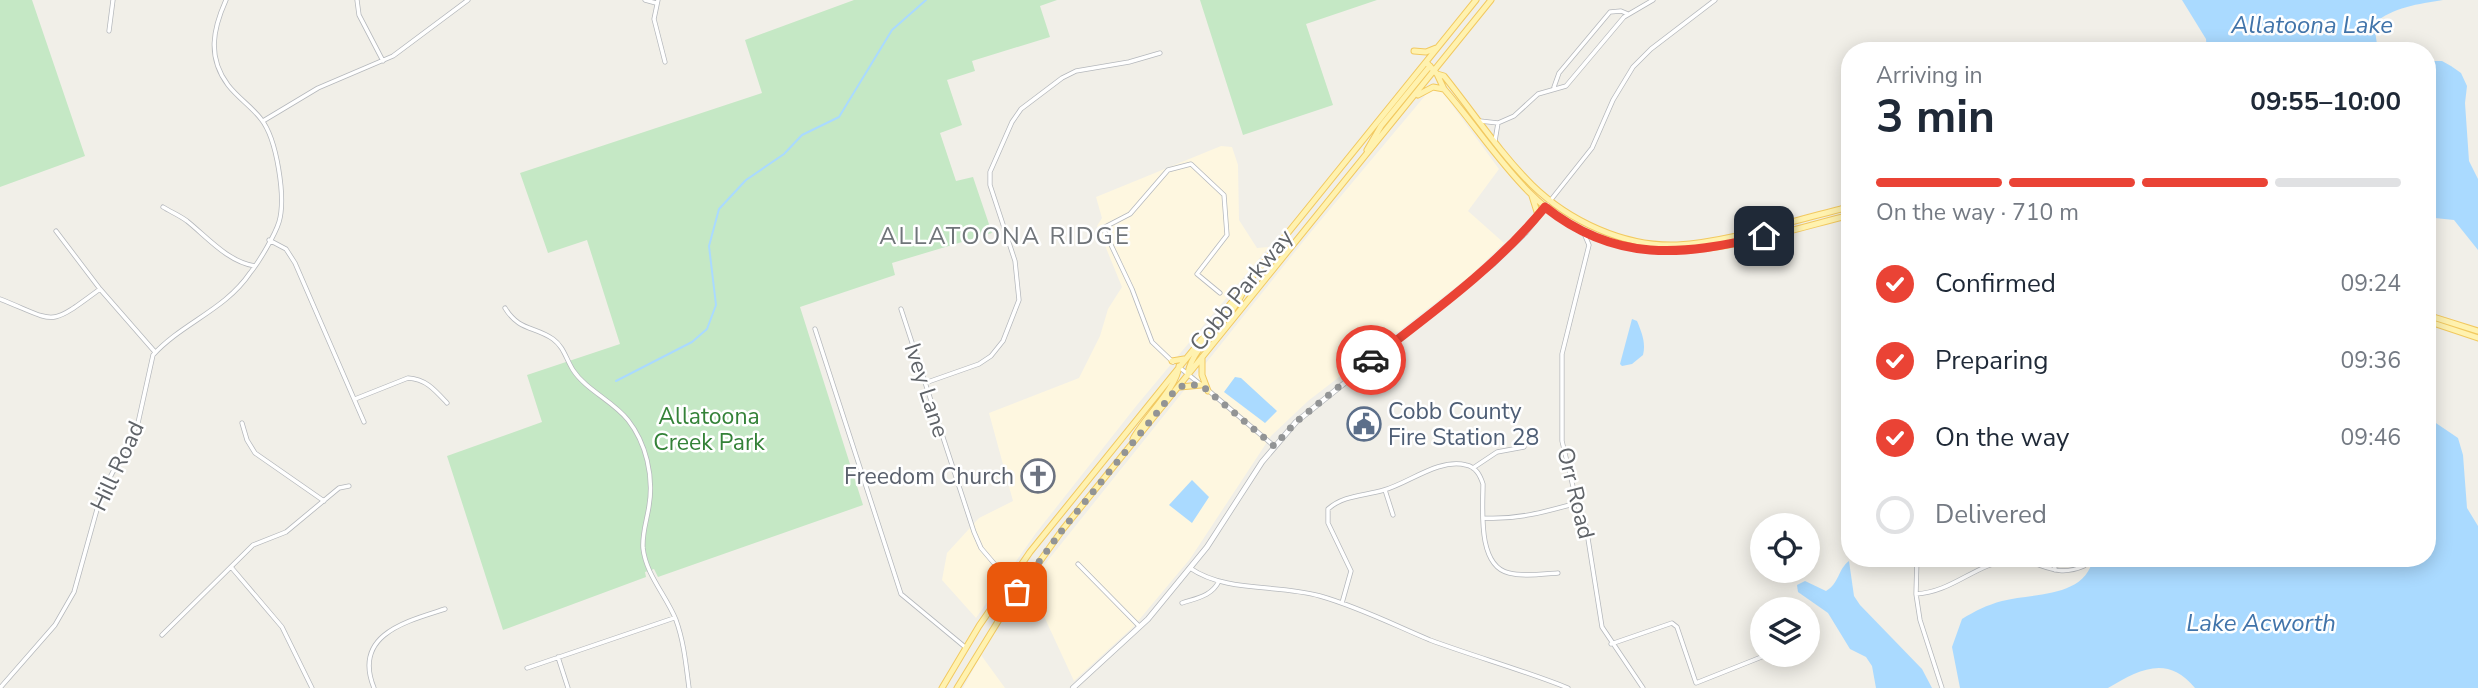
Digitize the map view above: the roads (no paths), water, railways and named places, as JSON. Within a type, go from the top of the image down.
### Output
[{"type":"main road","name":"Cobb Parkway","points":[[957,688],[1027,578],[1188,374],[1410,102],[1432,68],[1438,46],[1476,0]]},
{"type":"main road","name":"Cobb Parkway","points":[[944,688],[951,671],[1009,581],[1186,357],[1492,0]]},
{"type":"main road","points":[[1415,51],[1426,52],[1438,46]]},
{"type":"main road","points":[[1432,68],[1444,89],[1530,193],[1545,207],[1583,231],[1602,239],[1655,251],[1696,251],[1841,217]]},
{"type":"main road","points":[[1432,68],[1444,76],[1532,185],[1577,219],[1607,232],[1636,241],[1675,245],[1725,237],[1841,208]]},
{"type":"main road","points":[[1365,156],[1381,126],[1432,68]]},
{"type":"main road","points":[[1410,102],[1426,89],[1444,89]]},
{"type":"main road","points":[[1530,193],[1538,215]]},
{"type":"main road","points":[[1188,374],[1193,360],[1242,296],[1245,286]]},
{"type":"main road","points":[[2436,318],[2478,331]]},
{"type":"main road","points":[[2436,324],[2478,338]]},
{"type":"main road","points":[[1172,361],[1186,357]]},
{"type":"main road","points":[[1202,357],[1202,375],[1209,391]]},
{"type":"main road","points":[[1128,449],[1148,414],[1176,380],[1179,366]]},
{"type":"main road","points":[[1177,388],[1201,385]]},
{"type":"street","points":[[109,31],[113,0]]},
{"type":"street","points":[[56,230],[100,289],[156,352],[234,294],[255,266],[279,224],[280,185],[275,152],[263,121],[227,83],[218,65],[213,44],[215,24],[226,0]]},
{"type":"street","points":[[357,0],[359,15],[383,61]]},
{"type":"street","points":[[263,121],[318,88],[393,56],[468,0]]},
{"type":"street","points":[[645,0],[657,2],[656,31],[665,62]]},
{"type":"street","points":[[1480,121],[1498,123],[1514,116],[1538,94],[1554,87],[1566,86],[1576,78],[1628,14],[1653,0]]},
{"type":"street","points":[[1073,688],[1140,628],[1190,568],[1229,516],[1274,446],[1296,422],[1493,264],[1545,207],[1592,148],[1613,100],[1633,67],[1651,49],[1715,0]]},
{"type":"street","points":[[1554,87],[1559,73],[1610,12],[1621,11],[1628,14]]},
{"type":"street","points":[[925,383],[979,364],[991,356],[1003,341],[1019,300],[1015,261],[990,186],[990,172],[1012,122],[1021,109],[1062,78],[1076,71],[1129,62],[1160,53]]},
{"type":"street","points":[[1495,141],[1498,123]]},
{"type":"street","points":[[1220,293],[1197,274],[1227,235],[1224,195],[1191,164],[1168,170],[1130,214],[1103,228],[1132,289],[1152,342],[1274,446]]},
{"type":"street","points":[[163,207],[184,219],[210,242],[255,266]]},
{"type":"street","points":[[1583,231],[1589,245],[1602,239]]},
{"type":"street","points":[[269,240],[286,249],[295,263],[364,422]]},
{"type":"street","name":"Orr Road","points":[[1589,245],[1562,354],[1562,441],[1577,503],[1586,526],[1599,620],[1611,644],[1643,688]]},
{"type":"street","points":[[0,299],[54,319],[63,316],[100,289]]},
{"type":"street","points":[[505,309],[520,326],[555,340],[573,370],[628,420],[646,452],[650,479],[650,505],[644,534],[646,561],[675,618],[684,648],[689,688]]},
{"type":"street","name":"Ivey Lane","points":[[901,309],[978,542],[1009,581]]},
{"type":"street","points":[[815,329],[901,594],[965,648]]},
{"type":"street","name":"Hill Road","points":[[0,688],[49,632],[74,592],[100,495],[138,423],[156,352]]},
{"type":"street","points":[[355,400],[408,378],[424,382],[447,403]]},
{"type":"street","points":[[242,423],[247,440],[255,453],[324,500]]},
{"type":"street","points":[[1473,468],[1497,452],[1524,447]]},
{"type":"street","points":[[1342,603],[1352,571],[1328,523],[1328,509],[1344,499],[1385,490],[1453,463],[1473,468],[1483,484],[1487,551],[1502,571],[1520,575],[1558,573]]},
{"type":"street","points":[[162,635],[253,545],[286,532],[339,488],[349,486]]},
{"type":"street","points":[[1385,490],[1393,515]]},
{"type":"street","points":[[1483,518],[1507,519],[1526,516],[1577,503]]},
{"type":"street","points":[[1078,564],[1140,628]]},
{"type":"street","points":[[231,567],[282,627],[312,688]]},
{"type":"street","points":[[1917,567],[1916,594],[1920,620],[1942,688]]},
{"type":"street","points":[[1916,594],[1932,593],[1965,580],[1983,567]]},
{"type":"street","points":[[2039,567],[2055,570],[2082,567]]},
{"type":"street","points":[[1190,568],[1219,581],[1307,592],[1342,603],[1426,638],[1567,688]]},
{"type":"street","points":[[1182,603],[1215,590],[1219,581]]},
{"type":"street","points":[[374,688],[371,681],[370,656],[380,639],[400,624],[445,609]]},
{"type":"street","points":[[527,668],[675,618]]},
{"type":"street","points":[[1611,644],[1672,623],[1677,627],[1696,683],[1750,662]]},
{"type":"street","points":[[558,657],[568,688]]},
{"type":"water","name":"Allatoona Lake","points":[[2182,0],[2443,0],[2406,7],[2381,18],[2374,24],[2377,42],[2206,42]]},
{"type":"water","name":"Allatoona Lake","points":[[2436,61],[2442,61],[2461,73],[2467,86],[2465,103],[2469,161],[2478,179],[2478,250],[2454,220],[2436,218]]},
{"type":"water","points":[[1632,319],[1637,321],[1642,334],[1643,355],[1632,364],[1622,366],[1620,364]]},
{"type":"water","points":[[1235,377],[1241,378],[1277,411],[1265,423],[1224,392]]},
{"type":"water","name":"Lake Acworth","points":[[2436,423],[2458,438],[2463,455],[2467,508],[2478,526],[2478,688],[2195,688],[2174,671],[2153,668],[2108,688],[1960,688],[1952,647],[1962,619],[1997,603],[2069,587],[2090,567],[2436,567]]},
{"type":"water","points":[[1192,480],[1209,497],[1192,523],[1169,505]]},
{"type":"water","points":[[1844,567],[1850,567],[1854,596],[1860,605],[1922,669],[1932,688],[1876,688],[1872,666],[1866,657],[1850,649],[1828,613],[1820,607],[1820,597],[1805,597],[1798,592],[1797,585],[1809,583],[1826,591],[1834,584]]},
{"type":"waterway","points":[[616,381],[692,342],[707,329],[716,305],[709,246],[719,209],[746,180],[784,154],[802,135],[839,117],[892,30],[926,0]]},
{"type":"place","name":"Cobb County Fire Station 28","points":[[1364,424]]},
{"type":"place","name":"Freedom Church","points":[[1038,476]]},
{"type":"district","name":"ALLATOONA RIDGE","points":[[1005,236]]},
{"type":"park label","name":"Allatoona Creek Park","points":[[709,429]]}]
